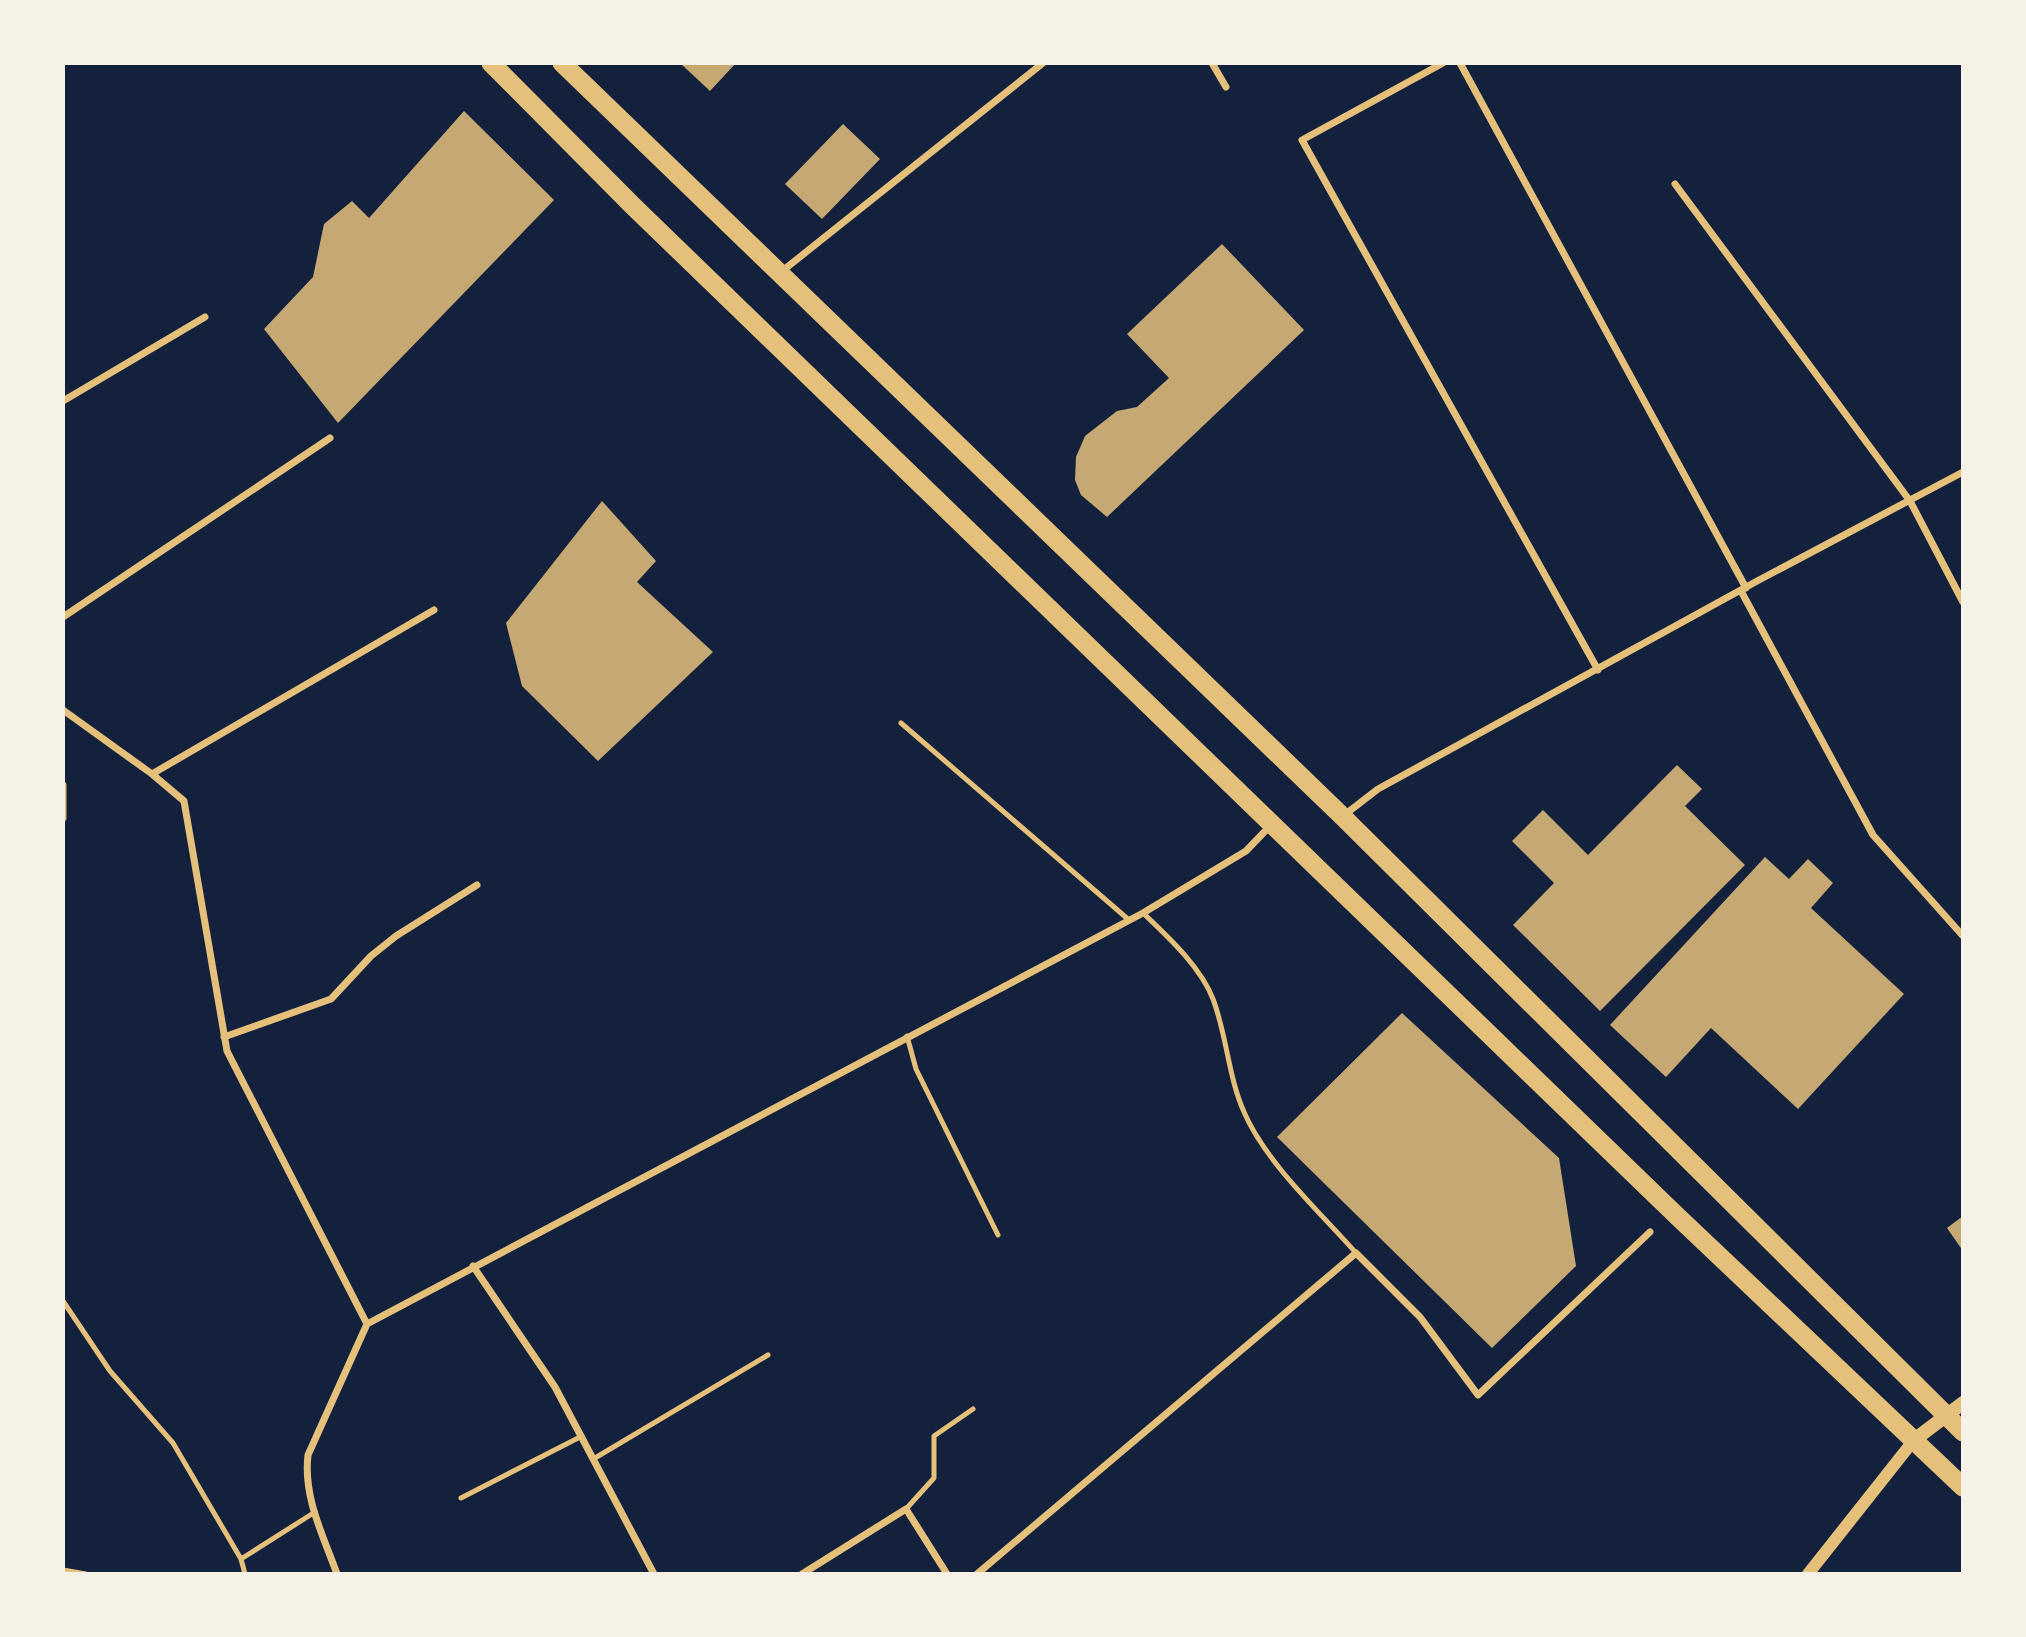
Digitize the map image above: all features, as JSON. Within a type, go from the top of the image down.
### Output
[{"type":"highway","points":[[491,63],[633,206],[1274,823],[1677,1216],[1963,1487]]},
{"type":"highway","points":[[562,63],[1342,816],[1963,1432]]},
{"type":"main road","points":[[1914,1440],[1963,1402]]},
{"type":"street","points":[[781,272],[1043,63]]},
{"type":"street","points":[[1212,63],[1226,87]]},
{"type":"street","points":[[1443,63],[1301,139],[1598,670]]},
{"type":"street","points":[[1460,63],[1744,589],[1873,835],[1963,936]]},
{"type":"street","points":[[1675,184],[1910,501],[1963,602]]},
{"type":"street","points":[[63,401],[205,317]]},
{"type":"street","points":[[63,617],[330,438]]},
{"type":"street","points":[[1342,816],[1378,789],[1963,472]]},
{"type":"street","points":[[152,774],[434,610]]},
{"type":"street","points":[[63,710],[152,774],[184,801],[227,1051],[367,1324]]},
{"type":"street","points":[[63,785],[63,818]]},
{"type":"street","points":[[337,1574],[315,1512],[306,1476],[308,1455],[367,1324],[1143,913],[1245,851],[1274,823]]},
{"type":"street","points":[[224,1037],[331,999],[371,956],[396,936],[477,885]]},
{"type":"street","points":[[977,1574],[1356,1253],[1420,1317],[1478,1395],[1650,1232]]},
{"type":"street","points":[[473,1266],[555,1387],[595,1458],[654,1574]]},
{"type":"street","points":[[1808,1574],[1914,1440]]},
{"type":"street","points":[[802,1574],[906,1508],[947,1574]]},
{"type":"lane","points":[[901,723],[1129,920]]},
{"type":"lane","points":[[1143,913],[1172,942],[1212,996],[1243,1111],[1253,1130],[1271,1157],[1356,1253]]},
{"type":"lane","points":[[907,1036],[916,1069],[998,1236]]},
{"type":"lane","points":[[63,1301],[110,1371],[173,1443],[241,1559],[245,1572],[236,1574]]},
{"type":"lane","points":[[595,1458],[768,1355]]},
{"type":"lane","points":[[906,1508],[934,1478],[934,1436],[973,1409]]},
{"type":"lane","points":[[461,1498],[582,1436]]},
{"type":"lane","points":[[241,1559],[315,1512]]},
{"type":"lane","points":[[63,1570],[86,1574]]},
{"type":"building","points":[[680,63],[736,63],[710,91]]},
{"type":"building","points":[[464,111],[554,200],[338,423],[264,329],[313,277],[324,224],[352,201],[369,218]]},
{"type":"building","points":[[843,124],[880,159],[822,219],[785,184]]},
{"type":"building","points":[[1222,244],[1304,330],[1107,517],[1081,495],[1075,480],[1076,457],[1085,436],[1117,411],[1137,407],[1169,378],[1127,334]]},
{"type":"building","points":[[602,501],[656,561],[637,582],[713,652],[598,761],[522,686],[506,623]]},
{"type":"building","points":[[1677,765],[1702,789],[1685,806],[1745,865],[1600,1011],[1513,925],[1554,883],[1512,841],[1543,810],[1588,855]]},
{"type":"building","points":[[1765,857],[1789,879],[1808,859],[1833,883],[1811,908],[1904,994],[1798,1109],[1711,1028],[1666,1077],[1610,1025]]},
{"type":"building","points":[[1402,1013],[1559,1158],[1576,1266],[1492,1348],[1277,1137]]},
{"type":"building","points":[[1963,1216],[1963,1251],[1947,1228]]}]
